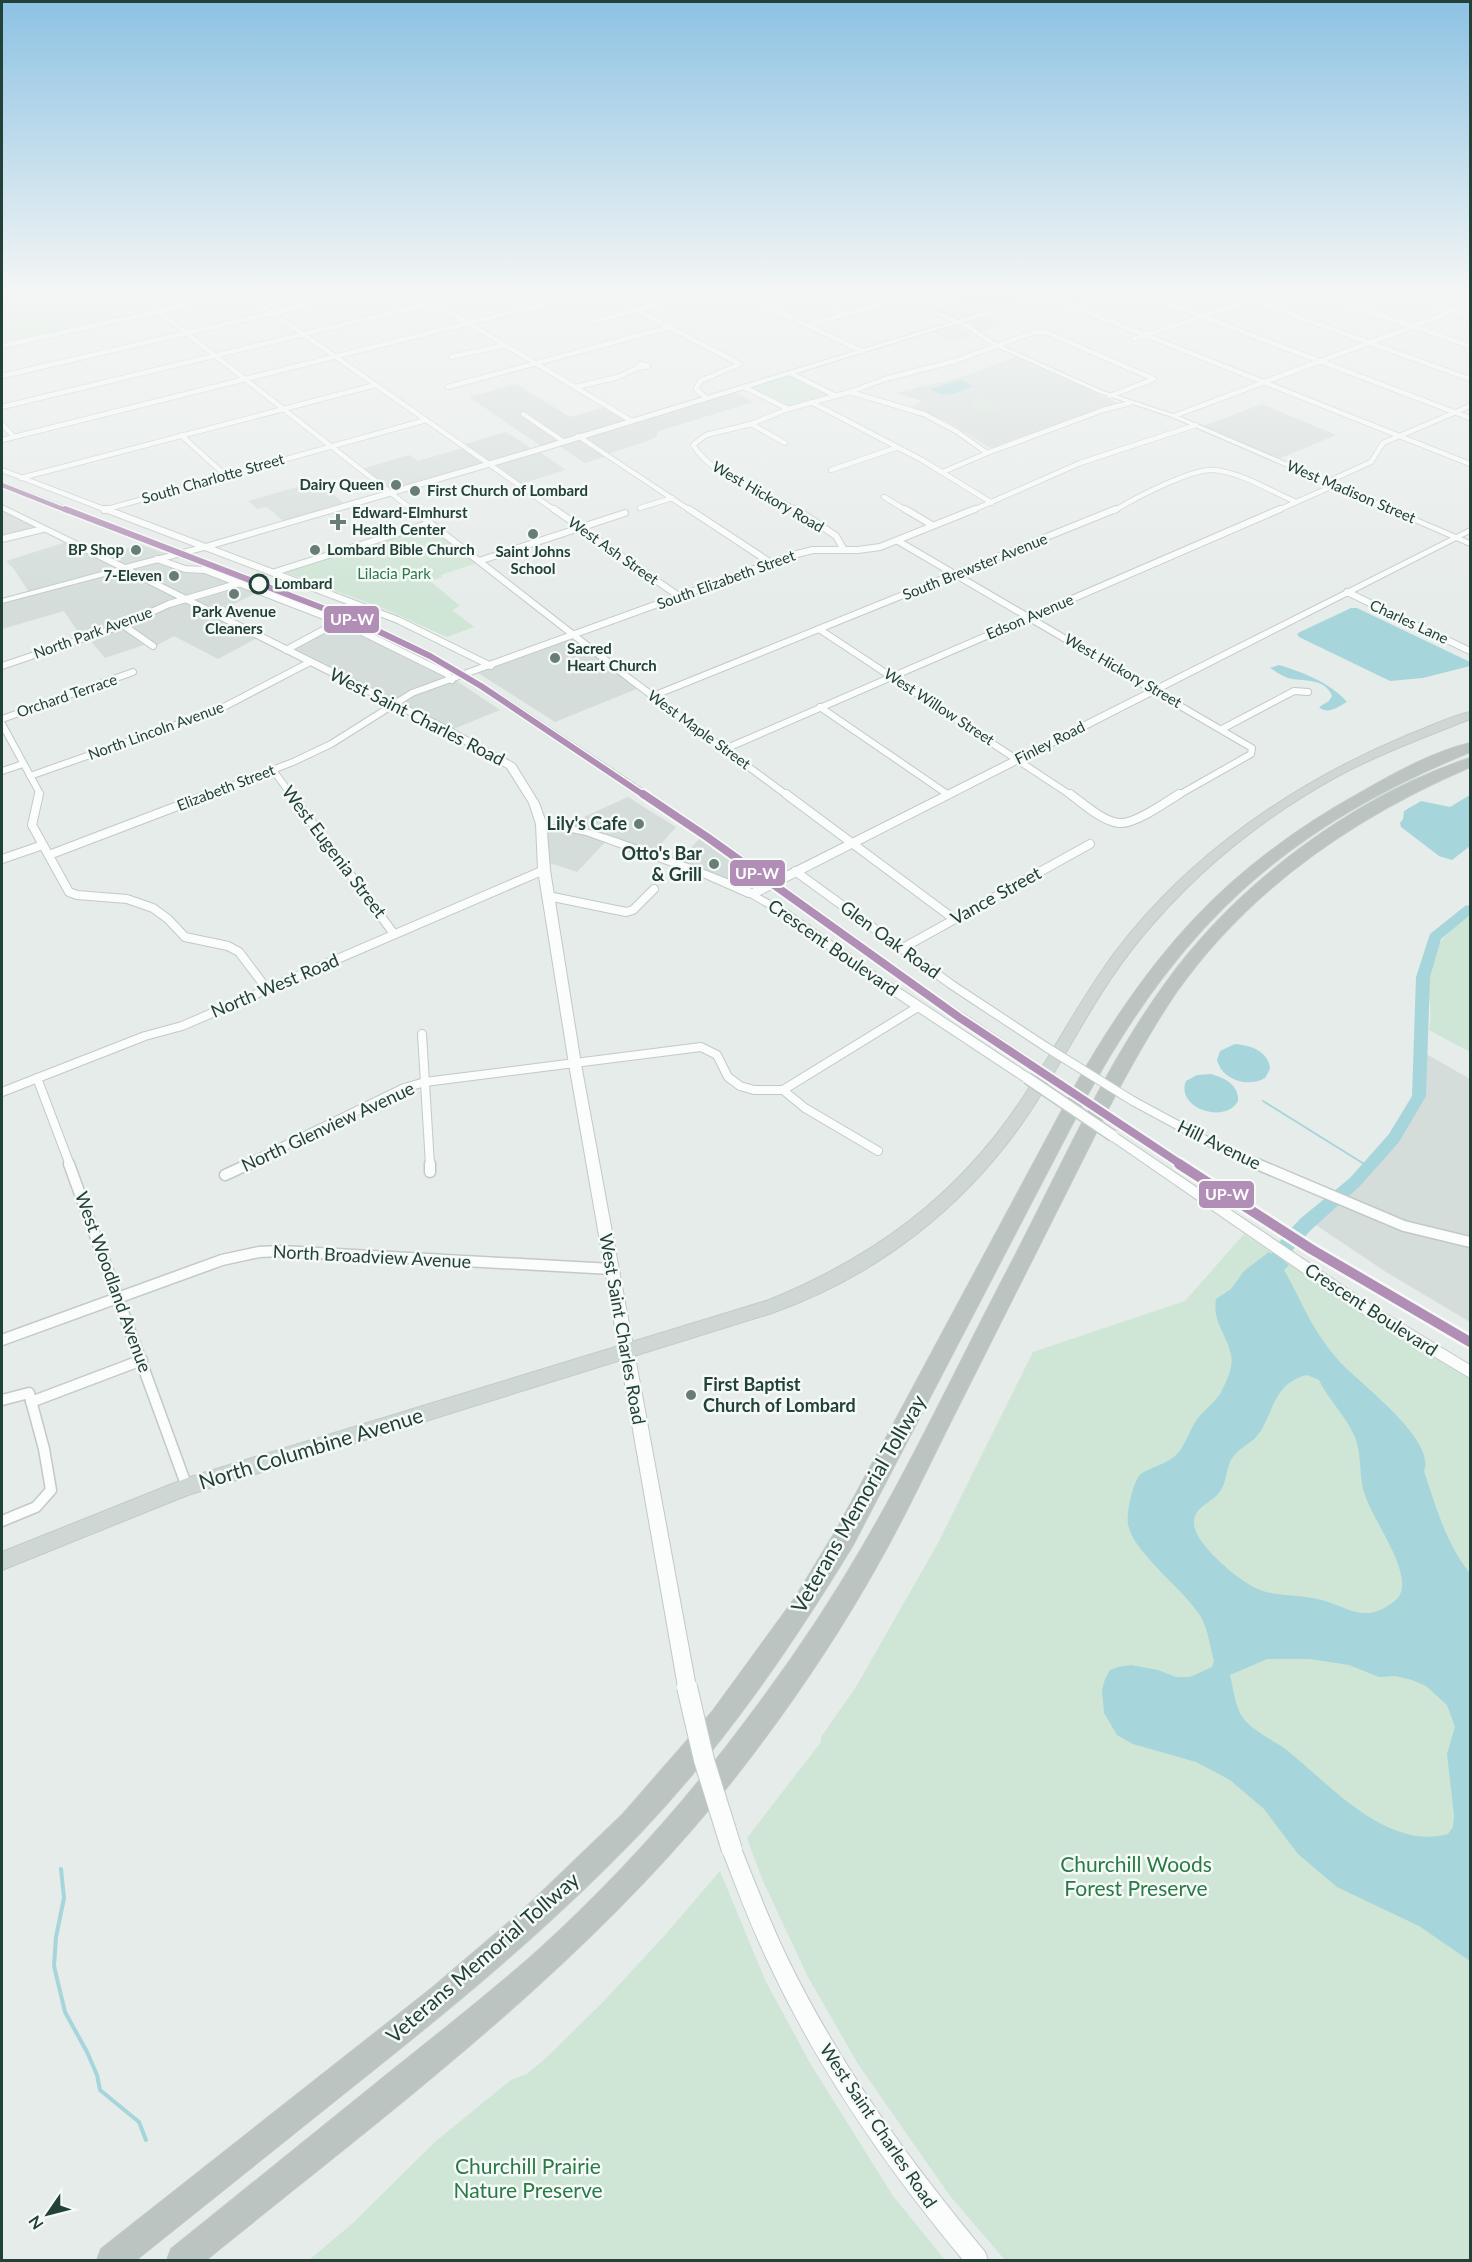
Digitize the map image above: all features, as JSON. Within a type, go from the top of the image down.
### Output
[{"type":"highway","name":"Veterans Memorial Tollway","points":[[112,2260],[442,1998],[531,1922],[632,1823],[721,1721],[815,1586],[845,1537],[1100,1058],[1160,967],[1213,908],[1247,876],[1288,843],[1379,788],[1470,747]]},
{"type":"highway","name":"Veterans Memorial Tollway","points":[[182,2260],[466,2030],[561,1948],[656,1851],[694,1808],[766,1718],[840,1610],[873,1551],[1122,1068],[1173,985],[1215,933],[1264,887],[1306,853],[1393,798],[1470,762]]},
{"type":"main road","points":[[124,568],[205,547],[714,396]]},
{"type":"main road","name":"West Saint Charles Road","points":[[2,507],[507,763],[518,775],[534,803],[542,829],[548,896],[625,1351],[687,1687],[714,1795],[732,1850],[768,1939],[821,2042],[852,2094],[904,2169],[976,2260]]},
{"type":"main road","name":"Finley Road","points":[[752,894],[1470,530]]},
{"type":"main road","name":"North Columbine Avenue","points":[[2,1561],[187,1487],[772,1306],[811,1291],[899,1241],[948,1200],[989,1156],[1026,1104],[1084,1004],[1150,919],[1187,881],[1277,808],[1333,774],[1410,738],[1470,715]]},
{"type":"main road","name":"Crescent Boulevard","points":[[542,829],[566,828],[588,832],[710,875],[752,894]]},
{"type":"street","points":[[2,407],[49,396]]},
{"type":"street","points":[[2,440],[178,396]]},
{"type":"street","name":"West Maple Street","points":[[266,396],[653,696],[954,919]]},
{"type":"street","points":[[21,478],[335,396]]},
{"type":"street","name":"West Ash Street","points":[[390,396],[680,597]]},
{"type":"street","points":[[590,396],[630,420]]},
{"type":"street","points":[[761,396],[788,409]]},
{"type":"street","points":[[751,424],[788,409],[836,396]]},
{"type":"street","points":[[864,396],[900,405],[932,417],[963,434],[987,453]]},
{"type":"street","name":"West Madison Street","points":[[1110,396],[1196,425],[1470,544]]},
{"type":"street","points":[[1174,416],[1229,396]]},
{"type":"street","points":[[1300,396],[1470,464]]},
{"type":"street","points":[[1411,396],[1470,418]]},
{"type":"street","points":[[813,403],[943,472],[992,503]]},
{"type":"street","points":[[943,472],[987,453],[1103,410],[1130,403]]},
{"type":"street","name":"Edson Avenue","points":[[725,748],[1296,502],[1371,462],[1381,445],[1470,406]]},
{"type":"street","points":[[523,414],[563,441]]},
{"type":"street","name":"South Charlotte Street","points":[[104,510],[426,420]]},
{"type":"street","points":[[2,424],[14,437]]},
{"type":"street","points":[[751,424],[785,443]]},
{"type":"street","name":"West Hickory Road","points":[[751,424],[706,435],[693,445],[695,452],[720,471],[783,502],[820,525],[840,541],[844,550]]},
{"type":"street","name":"South Elizabeth Street","points":[[394,704],[412,693],[492,666],[802,552],[870,549],[898,541],[932,525],[992,503],[1080,463],[1196,425]]},
{"type":"street","points":[[181,435],[225,475]]},
{"type":"street","points":[[578,436],[771,563]]},
{"type":"street","points":[[831,470],[898,447]]},
{"type":"street","points":[[2,470],[398,620],[492,666]]},
{"type":"street","name":"South Brewster Avenue","points":[[653,696],[1113,512],[1136,498],[1203,471],[1213,470],[1232,474],[1296,502]]},
{"type":"street","points":[[884,497],[932,525]]},
{"type":"street","points":[[640,508],[672,498]]},
{"type":"street","points":[[479,561],[625,513]]},
{"type":"street","points":[[275,572],[430,523]]},
{"type":"street","points":[[2,539],[43,528]]},
{"type":"street","name":"West Hickory Street","points":[[898,541],[1155,689],[1252,748],[1251,754],[1128,823],[1118,823]]},
{"type":"street","points":[[157,559],[181,568],[205,570],[338,622],[386,642],[447,674],[452,680]]},
{"type":"street","points":[[2,601],[124,568]]},
{"type":"street","name":"North Park Avenue","points":[[2,666],[123,625],[185,600],[240,583]]},
{"type":"street","name":"Charles Lane","points":[[1347,592],[1470,651]]},
{"type":"street","points":[[286,650],[338,622]]},
{"type":"street","points":[[123,625],[153,646]]},
{"type":"street","name":"West Willow Street","points":[[819,629],[1106,818],[1118,823]]},
{"type":"street","name":"North Lincoln Avenue","points":[[30,776],[218,710],[310,662]]},
{"type":"street","name":"Orchard Terrace","points":[[2,719],[134,672]]},
{"type":"street","points":[[1222,729],[1294,691],[1308,692]]},
{"type":"street","name":"Elizabeth Street","points":[[49,855],[273,770],[331,744],[394,704]]},
{"type":"street","points":[[820,707],[947,794]]},
{"type":"street","points":[[2,724],[40,795],[31,820],[69,892],[77,895],[127,899],[153,908],[168,919],[185,937],[228,946],[239,952],[267,989]]},
{"type":"street","points":[[2,771],[23,764]]},
{"type":"street","name":"West Eugenia Street","points":[[273,770],[394,934]]},
{"type":"street","name":"Vance Street","points":[[902,949],[1090,844]]},
{"type":"street","points":[[2,859],[43,845]]},
{"type":"street","name":"North West Road","points":[[2,1092],[145,1036],[182,1026],[544,870]]},
{"type":"street","name":"Glen Oak Road","points":[[795,871],[986,1007]]},
{"type":"street","points":[[548,896],[626,912],[633,910],[654,889]]},
{"type":"street","name":"Crescent Boulevard","points":[[752,894],[785,913],[918,1007],[1027,1078],[1401,1332],[1470,1372]]},
{"type":"street","points":[[878,1151],[805,1108],[791,1099],[783,1090],[918,1007]]},
{"type":"street","name":"Hill Avenue","points":[[986,1007],[1133,1101],[1209,1142],[1324,1194],[1404,1226],[1470,1242]]},
{"type":"street","points":[[422,1034],[430,1172]]},
{"type":"street","name":"North Glenview Avenue","points":[[225,1175],[404,1088],[425,1082],[701,1047],[709,1048],[718,1055],[729,1077],[741,1086],[756,1091],[783,1090]]},
{"type":"street","name":"West Woodland Avenue","points":[[37,1078],[120,1298],[187,1487]]},
{"type":"street","name":"North Broadview Avenue","points":[[2,1340],[222,1260],[270,1251],[612,1269]]},
{"type":"street","points":[[31,1402],[142,1360]]},
{"type":"street","points":[[2,1400],[29,1393],[44,1449],[51,1490],[36,1507],[2,1521]]},
{"type":"shaded area","points":[[535,396],[570,417],[608,406],[631,419],[541,446],[469,397]]},
{"type":"shaded area","points":[[718,396],[741,396],[753,402],[659,431],[656,437],[645,442],[607,454],[581,436]]},
{"type":"shaded area","points":[[904,396],[1101,396],[1118,403],[990,448],[946,421],[912,407],[921,401]]},
{"type":"shaded area","points":[[1262,404],[1336,435],[1278,459],[1203,426]]},
{"type":"shaded area","points":[[506,432],[531,448],[488,462],[465,444]]},
{"type":"shaded area","points":[[578,437],[607,456],[585,463],[556,444]]},
{"type":"shaded area","points":[[463,448],[484,463],[392,491],[362,469],[409,455],[418,461]]},
{"type":"shaded area","points":[[537,450],[566,470],[520,484],[491,464]]},
{"type":"shaded area","points":[[318,481],[346,505],[284,522],[267,507],[257,509],[248,501]]},
{"type":"shaded area","points":[[2,509],[39,528],[2,538]]},
{"type":"shaded area","points":[[66,542],[257,638],[218,659],[174,636],[152,648],[147,644],[105,658],[89,639],[82,638],[64,611],[2,629],[2,600],[29,592],[6,561]]},
{"type":"shaded area","points":[[137,543],[169,555],[124,567],[107,559]]},
{"type":"shaded area","points":[[164,558],[181,566],[262,590],[216,613],[126,568]]},
{"type":"shaded area","points":[[335,622],[368,635],[449,679],[394,702],[286,648]]},
{"type":"shaded area","points":[[574,638],[639,688],[555,722],[478,673]]},
{"type":"shaded area","points":[[455,680],[500,710],[451,730],[398,703],[413,695]]},
{"type":"shaded area","points":[[628,797],[676,827],[653,853],[562,827]]},
{"type":"shaded area","points":[[544,830],[572,830],[607,840],[577,872],[547,862]]},
{"type":"shaded area","points":[[700,838],[767,884],[753,892],[677,862]]},
{"type":"shaded area","points":[[1421,1051],[1470,1079],[1470,1322],[1386,1272],[1310,1221],[1355,1182],[1394,1138],[1419,1096]]},
{"type":"green space","points":[[765,396],[830,396],[787,407]]},
{"type":"green space","points":[[979,396],[1002,403],[1004,406],[989,414],[975,409],[970,402]]},
{"type":"green space","name":"Lilacia Park","points":[[429,525],[477,563],[430,581],[460,606],[452,610],[474,627],[447,637],[385,609],[284,572]]},
{"type":"green space","points":[[1470,915],[1470,1052],[1429,1030],[1431,1016],[1429,979],[1433,957],[1443,939]]},
{"type":"green space","name":"Churchill Woods Forest Preserve","points":[[1244,1234],[1377,1323],[1470,1379],[1470,2260],[1005,2260],[950,2196],[858,2064],[808,1977],[762,1879],[747,1838],[821,1742],[821,1737],[856,1687],[938,1543],[1033,1352],[1185,1301]]},
{"type":"green space","name":"Churchill Prairie Nature Preserve","points":[[720,1871],[765,1980],[810,2063],[893,2196],[945,2260],[309,2260],[353,2223],[436,2141],[511,2080],[527,2074],[547,2057],[603,2002]]},
{"type":"water","points":[[1351,608],[1357,608],[1470,662],[1470,666],[1423,678],[1390,681],[1297,634]]},
{"type":"water","points":[[1279,665],[1325,684],[1347,702],[1333,709],[1322,709],[1319,707],[1329,701],[1332,696],[1329,690],[1313,681],[1288,678],[1270,668]]},
{"type":"water","points":[[1470,795],[1470,846],[1452,860],[1439,856],[1401,827],[1404,811],[1421,801],[1450,807]]},
{"type":"water","points":[[1235,1044],[1253,1048],[1263,1054],[1270,1069],[1265,1078],[1244,1082],[1224,1073],[1217,1060],[1220,1051]]},
{"type":"water","points":[[1211,1074],[1234,1086],[1238,1101],[1232,1108],[1223,1112],[1203,1110],[1194,1106],[1188,1099],[1185,1091],[1186,1081],[1197,1075]]},
{"type":"water","points":[[1269,1252],[1289,1265],[1284,1270],[1326,1345],[1339,1361],[1393,1412],[1419,1444],[1425,1458],[1424,1471],[1442,1525],[1454,1550],[1470,1573],[1470,1961],[1419,1926],[1337,1887],[1298,1854],[1264,1809],[1230,1780],[1196,1762],[1133,1744],[1117,1735],[1104,1713],[1102,1690],[1110,1670],[1131,1665],[1158,1670],[1176,1677],[1190,1677],[1212,1667],[1214,1661],[1201,1617],[1139,1547],[1128,1524],[1128,1513],[1133,1489],[1142,1473],[1170,1460],[1178,1453],[1196,1421],[1217,1398],[1225,1385],[1232,1360],[1216,1314],[1216,1299],[1231,1289],[1244,1271]],"holes":[[[1307,1375],[1319,1380],[1353,1433],[1358,1448],[1365,1495],[1400,1570],[1402,1582],[1398,1598],[1379,1611],[1360,1613],[1323,1600],[1263,1591],[1244,1581],[1221,1563],[1196,1533],[1194,1524],[1196,1514],[1221,1490],[1233,1456],[1251,1442],[1263,1428],[1280,1392],[1296,1379]],[[1267,1659],[1310,1659],[1349,1665],[1379,1677],[1395,1676],[1412,1680],[1426,1686],[1447,1705],[1455,1727],[1447,1754],[1454,1815],[1453,1827],[1448,1834],[1426,1837],[1404,1833],[1382,1824],[1342,1797],[1288,1751],[1245,1721],[1239,1711],[1230,1675]]]},
{"type":"waterway","points":[[1270,1277],[1278,1258],[1289,1242],[1307,1223],[1355,1182],[1394,1138],[1419,1096],[1423,977],[1435,937],[1470,909]]},
{"type":"waterway","points":[[1263,1101],[1369,1167]]},
{"type":"waterway","points":[[61,1869],[64,1898],[56,1937],[54,1966],[65,2012],[87,2052],[97,2075],[100,2090],[139,2122],[146,2140]]},
{"type":"railway","points":[[2,483],[349,615],[432,654],[500,695],[652,796]]},
{"type":"railway","points":[[650,794],[947,1004],[1121,1121],[1314,1246],[1470,1337]]},
{"type":"transit line","name":"UP-W","points":[[2,485],[359,622],[430,656],[481,686],[707,837],[960,1018],[1120,1125],[1311,1249],[1470,1342]]},
{"type":"place","name":"Dairy Queen","points":[[396,485]]},
{"type":"place","name":"First Church of Lombard","points":[[415,491]]},
{"type":"place","name":"Edward-Elmhurst Health Center","points":[[338,522]]},
{"type":"place","name":"Saint Johns School","points":[[533,534]]},
{"type":"place","name":"BP Shop","points":[[136,550]]},
{"type":"place","name":"Lombard Bible Church","points":[[315,550]]},
{"type":"place","name":"7-Eleven","points":[[174,576]]},
{"type":"place","name":"Lombard","points":[[259,584]]},
{"type":"place","name":"Park Avenue Cleaners","points":[[234,594]]},
{"type":"place","name":"Sacred Heart Church","points":[[555,658]]},
{"type":"place","name":"Lily's Cafe","points":[[639,824]]},
{"type":"place","name":"Otto's Bar & Grill","points":[[714,864]]},
{"type":"place","name":"First Baptist Church of Lombard","points":[[691,1395]]}]
